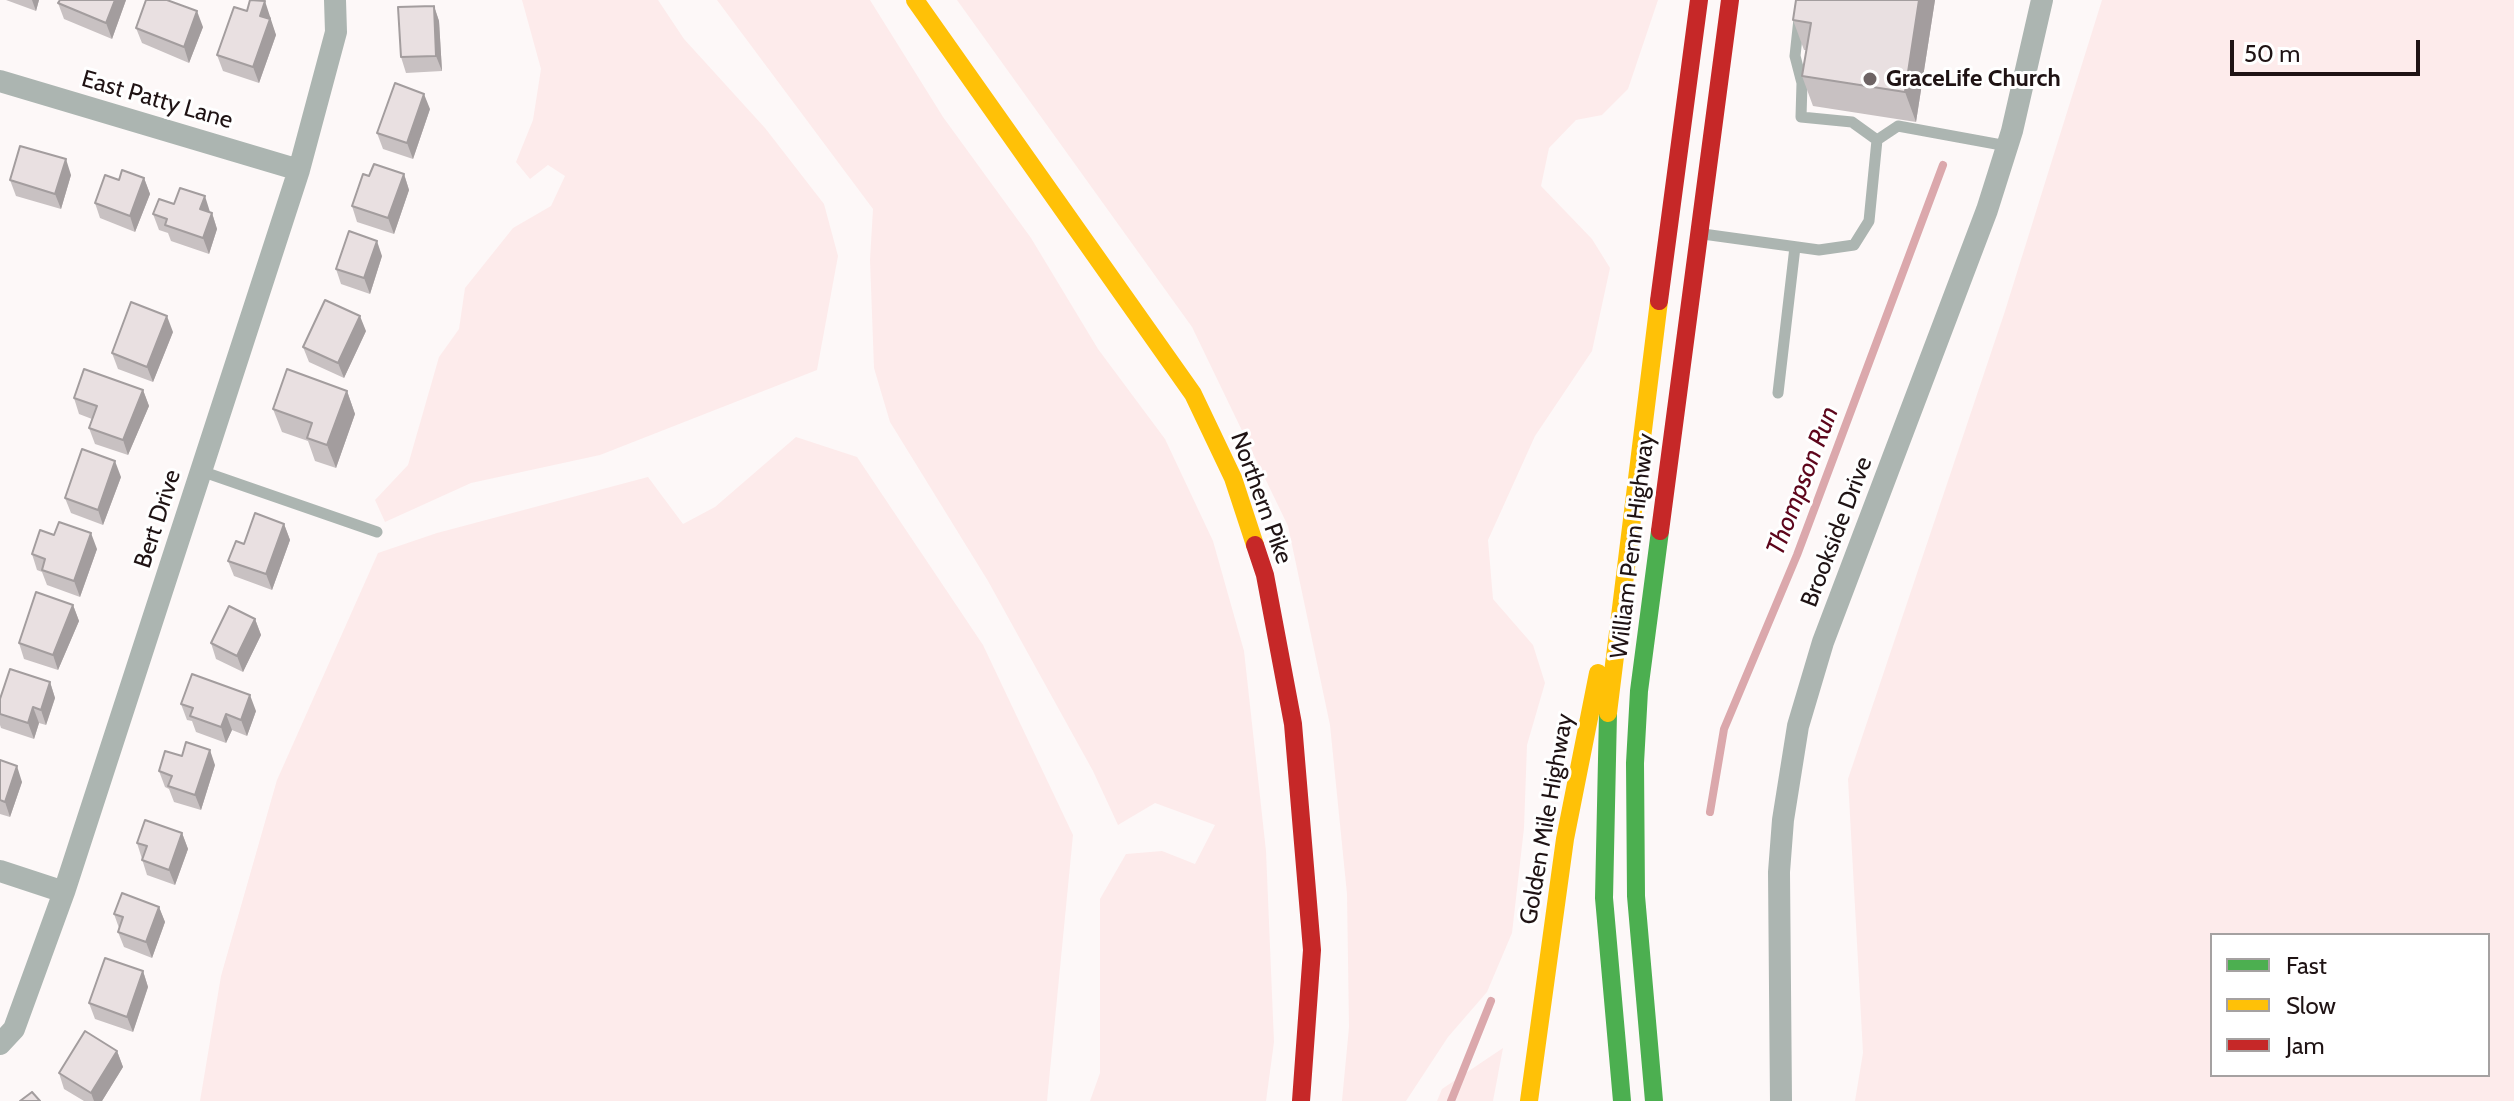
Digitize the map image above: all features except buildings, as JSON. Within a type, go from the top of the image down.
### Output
[{"type":"main road","name":"Northern Pike","points":[[915,0],[1193,394],[1233,478],[1265,575],[1293,724],[1312,950],[1301,1101]]},
{"type":"main road","name":"William Penn Highway","points":[[1622,1101],[1608,958],[1603,834],[1608,689],[1624,547],[1699,0]]},
{"type":"main road","name":"William Penn Highway","points":[[1654,1101],[1636,911],[1636,734],[1645,626],[1730,0]]},
{"type":"main road","name":"Golden Mile Highway","points":[[1529,1101],[1565,839],[1624,547]]},
{"type":"street","name":"Bert Drive","points":[[0,1044],[14,1029],[64,892],[299,170],[336,32],[335,0]]},
{"type":"street","name":"Brookside Drive","points":[[1781,1101],[1779,872],[1783,820],[1798,726],[1823,642],[2007,146],[2042,0]]},
{"type":"street","name":"East Patty Lane","points":[[0,81],[299,170]]},
{"type":"street","points":[[0,871],[64,892]]},
{"type":"lane","points":[[1801,0],[1795,56],[1802,83],[1801,117],[1852,122],[1877,140]]},
{"type":"lane","points":[[1877,140],[1898,126],[2007,146]]},
{"type":"lane","points":[[1698,234],[1819,250],[1854,245],[1869,221],[1877,140]]},
{"type":"lane","points":[[1778,393],[1795,247]]},
{"type":"lane","points":[[201,471],[377,532]]},
{"type":"shaded area","points":[[522,0],[658,0],[684,39],[765,128],[824,204],[838,256],[817,370],[600,455],[471,483],[385,522],[375,500],[408,465],[439,357],[459,329],[465,288],[513,228],[551,206],[565,176],[548,165],[530,179],[516,162],[533,120],[541,69]]},
{"type":"shaded area","points":[[717,0],[870,0],[943,117],[1031,238],[1098,349],[1165,439],[1213,541],[1244,651],[1266,851],[1274,1042],[1266,1101],[1090,1101],[1100,1073],[1100,899],[1126,854],[1162,851],[1195,864],[1215,825],[1155,803],[1118,825],[1093,771],[988,581],[890,422],[874,368],[870,260],[873,209]]},
{"type":"shaded area","points":[[957,0],[1658,0],[1628,89],[1602,115],[1576,120],[1549,148],[1541,186],[1592,239],[1610,268],[1592,351],[1535,436],[1488,540],[1493,599],[1533,645],[1545,683],[1527,745],[1524,828],[1512,933],[1487,992],[1448,1037],[1406,1101],[1342,1101],[1349,1027],[1347,894],[1330,725],[1288,526],[1192,327]]},
{"type":"shaded area","points":[[2102,0],[2514,0],[2514,1101],[1855,1101],[1863,1053],[1848,779],[2005,311]]},
{"type":"shaded area","points":[[796,437],[857,457],[983,645],[1073,835],[1047,1101],[200,1101],[221,976],[277,780],[378,553],[437,533],[648,477],[683,524],[715,507]]},
{"type":"shaded area","points":[[1503,1048],[1493,1101],[1437,1101],[1442,1089]]},
{"type":"waterway","name":"Thompson Run","points":[[1710,812],[1724,729],[1797,555],[1943,165]]},
{"type":"waterway","name":"Thompson Run","points":[[1451,1101],[1491,1001]]},
{"type":"traffic: fast","points":[[1654,1101],[1636,896],[1635,763],[1639,691],[1660,531]]},
{"type":"traffic: fast","points":[[1608,713],[1604,898],[1622,1101]]},
{"type":"traffic: slow","points":[[915,0],[1193,394],[1233,478],[1255,545]]},
{"type":"traffic: slow","points":[[1608,713],[1659,301]]},
{"type":"traffic: slow","points":[[1529,1101],[1565,839],[1598,673]]},
{"type":"traffic: jam","points":[[1659,301],[1699,0]]},
{"type":"traffic: jam","points":[[1660,531],[1730,0]]},
{"type":"traffic: jam","points":[[1255,545],[1265,575],[1293,724],[1312,950],[1301,1101]]},
{"type":"place","name":"GraceLife Church","points":[[1870,79]]}]
